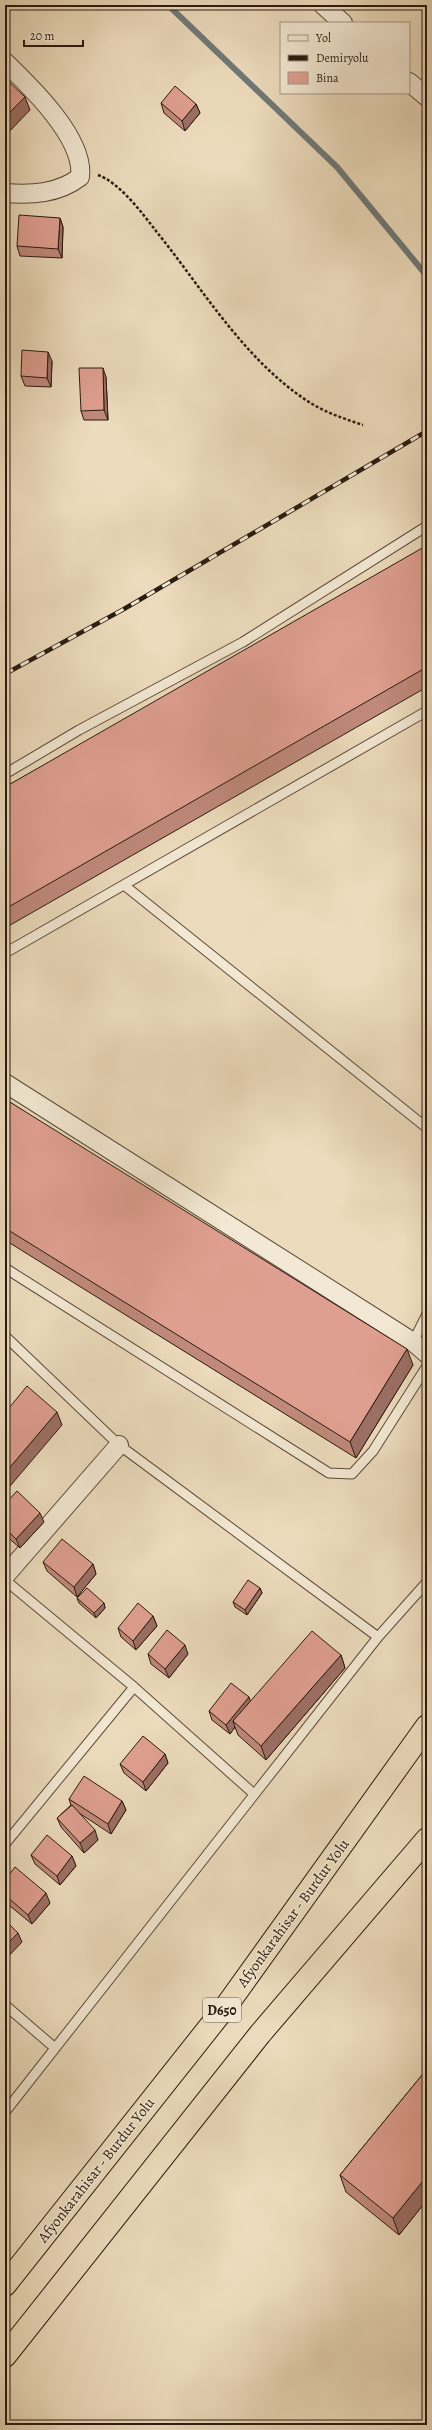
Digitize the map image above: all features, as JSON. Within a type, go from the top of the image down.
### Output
[{"type":"highway","name":"Afyonkarahisar - Burdur Yolu","points":[[5,2285],[227,2005],[427,1726]]},
{"type":"highway","name":"D650","points":[[5,2356],[260,2034],[427,1839]]},
{"type":"street","points":[[323,5],[342,22]]},
{"type":"street","points":[[5,62],[34,90],[64,130],[77,153],[81,170],[80,177],[69,186],[48,192],[5,193]]},
{"type":"street","points":[[410,83],[427,97]]},
{"type":"street","points":[[5,1083],[420,1333],[427,1354]]},
{"type":"street","points":[[5,1576],[119,1445]]},
{"type":"lane","points":[[5,774],[80,730],[244,642],[427,526]]},
{"type":"lane","points":[[5,953],[427,711]]},
{"type":"lane","points":[[124,885],[427,1128]]},
{"type":"lane","points":[[5,1268],[329,1473],[352,1474],[373,1451],[427,1366]]},
{"type":"lane","points":[[420,1333],[427,1314]]},
{"type":"lane","points":[[5,1336],[119,1445],[378,1637]]},
{"type":"lane","points":[[5,1580],[134,1687],[254,1794]]},
{"type":"lane","points":[[5,2112],[378,1637],[427,1582]]},
{"type":"lane","points":[[5,1844],[134,1687]]},
{"type":"lane","points":[[5,2004],[55,2048]]},
{"type":"path","points":[[81,170],[106,178],[138,209],[225,321],[286,385],[322,409],[364,425]]},
{"type":"building","points":[[5,78],[25,97],[5,117]]},
{"type":"building","points":[[175,86],[196,104],[182,121],[161,103]]},
{"type":"building","points":[[19,215],[60,218],[58,249],[17,246]]},
{"type":"building","points":[[22,350],[48,352],[47,378],[21,376]]},
{"type":"building","points":[[79,368],[103,368],[104,410],[81,411]]},
{"type":"building","points":[[424,547],[427,552],[427,667],[5,909],[5,787]]},
{"type":"building","points":[[5,1099],[407,1349],[350,1442],[5,1228]]},
{"type":"building","points":[[27,1386],[57,1412],[5,1473],[5,1413]]},
{"type":"building","points":[[17,1491],[40,1513],[16,1539],[5,1528],[5,1504]]},
{"type":"building","points":[[62,1539],[93,1564],[74,1587],[43,1562]]},
{"type":"building","points":[[248,1580],[260,1588],[245,1610],[233,1602]]},
{"type":"building","points":[[87,1588],[104,1603],[94,1613],[77,1598]]},
{"type":"building","points":[[138,1603],[153,1616],[133,1641],[118,1628]]},
{"type":"building","points":[[167,1630],[185,1645],[165,1669],[148,1654]]},
{"type":"building","points":[[312,1631],[341,1655],[261,1746],[233,1721]]},
{"type":"building","points":[[231,1683],[249,1697],[226,1725],[209,1711]]},
{"type":"building","points":[[143,1736],[165,1754],[143,1782],[120,1764]]},
{"type":"building","points":[[84,1776],[122,1801],[108,1824],[69,1799]]},
{"type":"building","points":[[72,1805],[95,1830],[80,1843],[57,1818]]},
{"type":"building","points":[[47,1835],[72,1856],[57,1876],[31,1855]]},
{"type":"building","points":[[15,1867],[46,1893],[28,1915],[5,1895],[5,1880]]},
{"type":"building","points":[[5,1920],[18,1933],[5,1946]]},
{"type":"building","points":[[427,2069],[427,2176],[393,2218],[340,2175]]},
{"type":"waterway","points":[[168,5],[337,167],[427,276]]},
{"type":"railway","points":[[5,674],[124,609],[427,431]]}]
